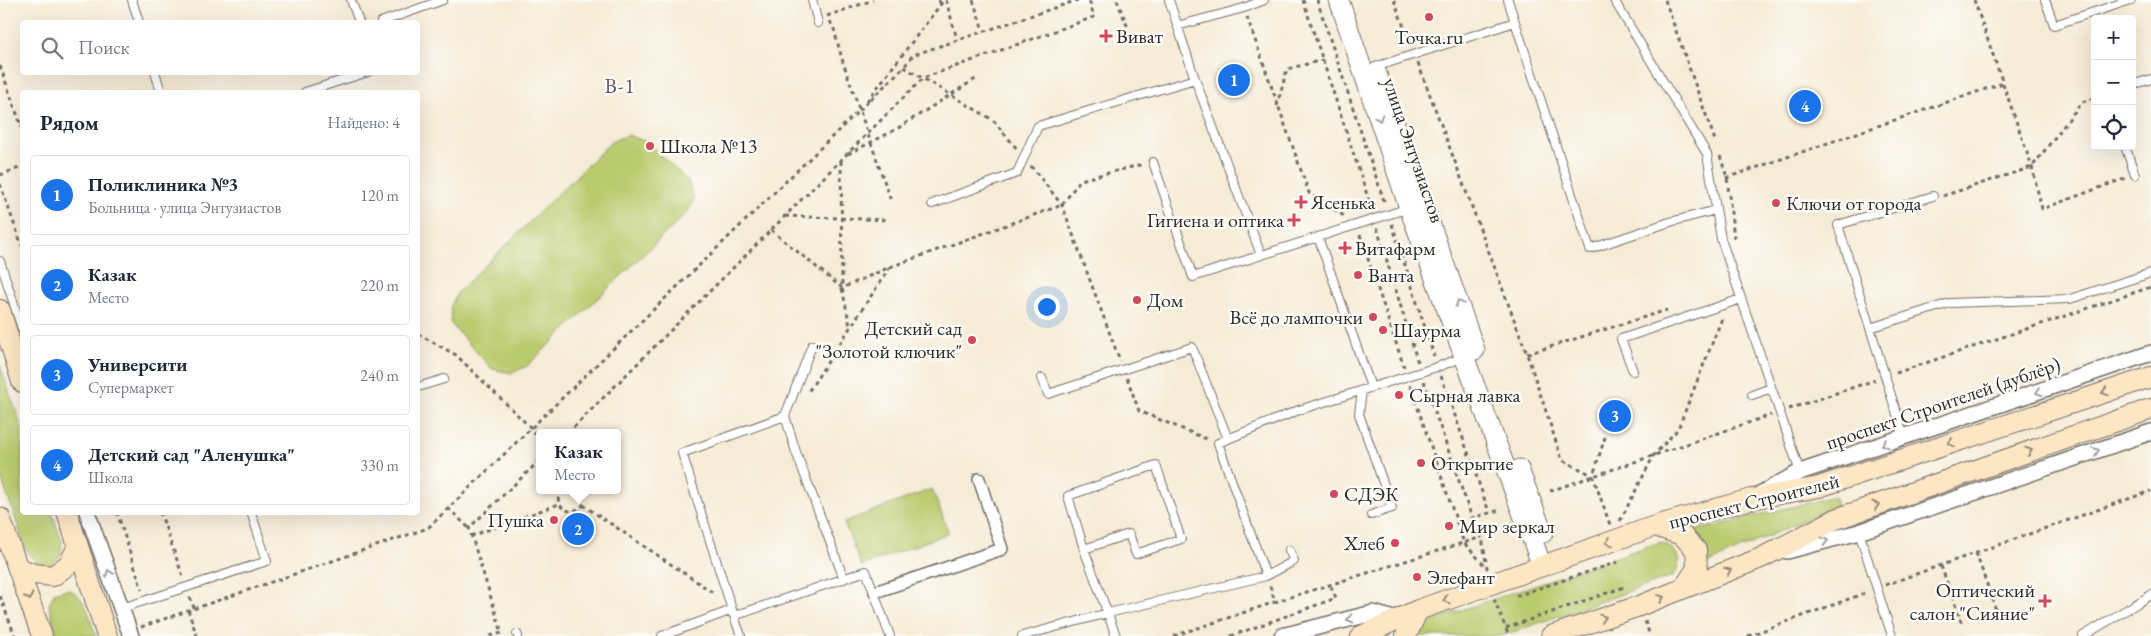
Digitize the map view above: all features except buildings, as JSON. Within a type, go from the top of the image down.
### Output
[{"type":"main road","points":[[0,310],[20,375]]},
{"type":"main road","name":"проспект Строителей","points":[[1402,628],[1418,610],[1547,564],[1614,537],[1751,499],[1820,487],[2151,377]]},
{"type":"main road","name":"проспект Строителей","points":[[1570,633],[1761,558],[1836,518],[2151,409]]},
{"type":"main road","points":[[68,515],[107,636]]},
{"type":"main road","points":[[0,518],[42,636]]},
{"type":"main road","points":[[1655,526],[1682,535],[1696,550],[1697,568],[1683,589]]},
{"type":"main road","points":[[19,568],[34,574],[53,576],[69,564],[78,546]]},
{"type":"main road","points":[[1361,636],[1402,628]]},
{"type":"street","name":"улица Энтузиастов","points":[[1339,0],[1409,208],[1464,357],[1547,564]]},
{"type":"street","points":[[1352,0],[1506,440],[1531,498],[1547,564]]},
{"type":"street","name":"проспект Строителей (дублёр)","points":[[1751,499],[1800,472],[2151,353]]},
{"type":"street","points":[[1761,558],[1859,532],[2151,432]]},
{"type":"street","points":[[875,592],[1002,549],[979,479]]},
{"type":"street","points":[[88,515],[130,633]]},
{"type":"street","points":[[1282,636],[1372,613],[1402,628]]},
{"type":"lane","points":[[132,0],[138,20]]},
{"type":"lane","points":[[352,0],[359,20]]},
{"type":"lane","points":[[386,20],[441,0]]},
{"type":"lane","points":[[812,0],[818,23]]},
{"type":"lane","points":[[1169,0],[1195,79],[1261,255]]},
{"type":"lane","points":[[1177,26],[1244,8],[1264,0]]},
{"type":"lane","points":[[1508,0],[1590,249],[1670,222],[1716,210]]},
{"type":"lane","points":[[1614,0],[1707,154],[1721,239],[1800,472]]},
{"type":"lane","points":[[2045,0],[2054,25],[2130,0]]},
{"type":"lane","points":[[1375,67],[1515,22]]},
{"type":"lane","points":[[156,75],[161,90]]},
{"type":"lane","points":[[311,90],[359,75]]},
{"type":"lane","points":[[932,204],[1016,173],[1038,126],[1195,79]]},
{"type":"lane","points":[[2136,84],[2151,79]]},
{"type":"lane","points":[[2126,150],[2135,175]]},
{"type":"lane","points":[[1153,162],[1193,277],[1409,208]]},
{"type":"lane","points":[[1904,437],[1838,225],[1933,196]]},
{"type":"lane","points":[[1318,237],[1371,387]]},
{"type":"lane","points":[[0,261],[20,323]]},
{"type":"lane","points":[[1870,328],[1950,303],[2070,299],[2151,273]]},
{"type":"lane","points":[[1633,371],[1621,339],[1741,299]]},
{"type":"lane","points":[[812,345],[785,416],[796,452],[844,579]]},
{"type":"lane","points":[[1042,378],[1048,394],[1192,347],[1228,439]]},
{"type":"lane","points":[[1266,576],[1218,443],[1299,410],[1464,357]]},
{"type":"lane","points":[[420,386],[444,379]]},
{"type":"lane","points":[[1752,395],[1771,388]]},
{"type":"lane","points":[[1362,390],[1359,414],[1392,508],[1371,515]]},
{"type":"lane","points":[[741,636],[682,453],[785,416]]},
{"type":"lane","points":[[1084,549],[1129,534],[1136,554],[1181,539],[1156,465],[1068,496],[1084,549],[1116,636]]},
{"type":"lane","points":[[122,608],[267,561],[252,515]]},
{"type":"lane","points":[[1859,532],[1892,636]]},
{"type":"lane","points":[[1022,636],[1108,613],[1266,576],[1294,560],[1289,550]]},
{"type":"lane","points":[[662,636],[866,571],[890,636]]},
{"type":"lane","points":[[2083,636],[2151,595]]},
{"type":"lane","points":[[686,628],[689,636]]},
{"type":"path","points":[[827,16],[873,0]]},
{"type":"path","points":[[939,0],[941,5]]},
{"type":"path","points":[[860,110],[945,0]]},
{"type":"path","points":[[945,0],[957,39]]},
{"type":"path","points":[[973,0],[983,30]]},
{"type":"path","points":[[130,633],[188,610],[428,528],[904,67],[913,54],[1078,0]]},
{"type":"path","points":[[572,429],[923,78],[1094,17],[1089,0]]},
{"type":"path","points":[[1117,0],[1128,28]]},
{"type":"path","points":[[1244,8],[1309,193],[1357,225],[1464,543],[1487,568],[1482,537],[1472,518],[1421,372],[1375,219],[1303,0]]},
{"type":"path","points":[[1317,0],[1389,215],[1437,367],[1489,512]]},
{"type":"path","points":[[1394,0],[1526,354],[1562,460],[1593,476]]},
{"type":"path","points":[[1666,0],[1728,178]]},
{"type":"path","points":[[1974,0],[2032,167],[2042,209],[2135,175]]},
{"type":"path","points":[[823,9],[834,29],[891,201]]},
{"type":"path","points":[[1277,106],[1287,69],[1323,60]]},
{"type":"path","points":[[0,66],[20,122]]},
{"type":"path","points":[[904,67],[993,120],[1062,205],[1122,366]]},
{"type":"path","points":[[846,155],[895,130],[977,78]]},
{"type":"path","points":[[1711,183],[2003,83]]},
{"type":"path","points":[[1933,196],[1946,196],[2032,167],[2082,102],[2091,99]]},
{"type":"path","points":[[840,160],[842,288],[850,327]]},
{"type":"path","points":[[842,288],[890,267],[1062,205],[1080,180],[1153,162]]},
{"type":"path","points":[[0,175],[20,168]]},
{"type":"path","points":[[0,184],[20,240]]},
{"type":"path","points":[[785,216],[889,220]]},
{"type":"path","points":[[771,230],[842,288]]},
{"type":"path","points":[[804,397],[890,267]]},
{"type":"path","points":[[1550,491],[1885,376],[2151,288]]},
{"type":"path","points":[[1526,354],[1673,308]]},
{"type":"path","points":[[420,335],[456,355],[536,434]]},
{"type":"path","points":[[1126,375],[1139,411],[1218,443]]},
{"type":"path","points":[[1605,437],[1593,476],[1614,537]]},
{"type":"path","points":[[1614,537],[1654,455]]},
{"type":"path","points":[[469,528],[536,464]]},
{"type":"path","points":[[1748,636],[2151,491]]},
{"type":"path","points":[[559,494],[559,504],[570,512],[580,509],[583,505],[583,494]]},
{"type":"path","points":[[471,536],[559,504]]},
{"type":"path","points":[[583,505],[730,604],[733,613]]},
{"type":"path","points":[[448,508],[469,528],[502,632],[490,636]]},
{"type":"path","points":[[1472,518],[1500,510]]},
{"type":"path","points":[[118,515],[145,600]]},
{"type":"path","points":[[161,515],[194,608]]},
{"type":"path","points":[[1174,636],[1330,584],[1482,537]]},
{"type":"path","points":[[1976,553],[1997,613]]},
{"type":"path","points":[[1514,596],[1618,562]]},
{"type":"path","points":[[1941,566],[1962,624]]},
{"type":"path","points":[[1266,576],[1275,602]]},
{"type":"path","points":[[1232,636],[1336,598],[1330,584]]},
{"type":"path","points":[[1506,628],[1627,586]]},
{"type":"path","points":[[0,596],[15,636]]},
{"type":"path","points":[[1505,600],[1494,601],[1508,634]]},
{"type":"path","points":[[188,610],[197,636]]},
{"type":"green space","points":[[628,135],[647,142],[688,181],[694,199],[688,212],[527,366],[512,373],[492,369],[451,324],[451,306],[457,293],[612,141]]},
{"type":"green space","points":[[0,365],[20,423],[20,515],[53,515],[62,542],[61,555],[51,565],[38,564],[28,554],[0,475]]},
{"type":"green space","points":[[932,489],[949,533],[861,566],[844,522]]},
{"type":"green space","points":[[1834,496],[1837,505],[1705,565],[1691,532]]},
{"type":"green space","points":[[1660,542],[1671,548],[1677,556],[1678,565],[1674,576],[1501,636],[1414,636],[1421,624]]},
{"type":"green space","points":[[67,589],[79,596],[83,602],[96,636],[57,636],[49,605],[54,593]]},
{"type":"place","name":"Точка.ru","points":[[1429,17]]},
{"type":"place","name":"Виват","points":[[1106,36]]},
{"type":"place","name":"Поликлиника №3","points":[[1234,80]]},
{"type":"place","name":"Детский сад \"Аленушка\"","points":[[1805,106]]},
{"type":"place","name":"Школа №13","points":[[650,146]]},
{"type":"place","name":"Ясенька","points":[[1301,202]]},
{"type":"place","name":"Ключи от города","points":[[1776,203]]},
{"type":"place","name":"Гигиена и оптика","points":[[1294,220]]},
{"type":"place","name":"Витафарм","points":[[1345,248]]},
{"type":"place","name":"Ванта","points":[[1358,275]]},
{"type":"place","name":"Дом","points":[[1137,300]]},
{"type":"place","name":"Всё до лампочки","points":[[1373,317]]},
{"type":"place","name":"Шаурма","points":[[1383,330]]},
{"type":"place","name":"Детский сад \"Золотой ключик\"","points":[[972,340]]},
{"type":"place","name":"Сырная лавка","points":[[1399,395]]},
{"type":"place","name":"Университи","points":[[1615,416]]},
{"type":"place","name":"Открытие","points":[[1421,463]]},
{"type":"place","name":"СДЭК","points":[[1334,494]]},
{"type":"place","name":"Пушка","points":[[554,520]]},
{"type":"place","name":"Мир зеркал","points":[[1449,526]]},
{"type":"place","name":"Казак","points":[[578,529]]},
{"type":"place","name":"Хлеб","points":[[1395,543]]},
{"type":"place","name":"Элефант","points":[[1417,577]]},
{"type":"place","name":"Оптический салон \"Сияние\"","points":[[2045,601]]},
{"type":"district","name":"В-1","points":[[620,86]]}]
